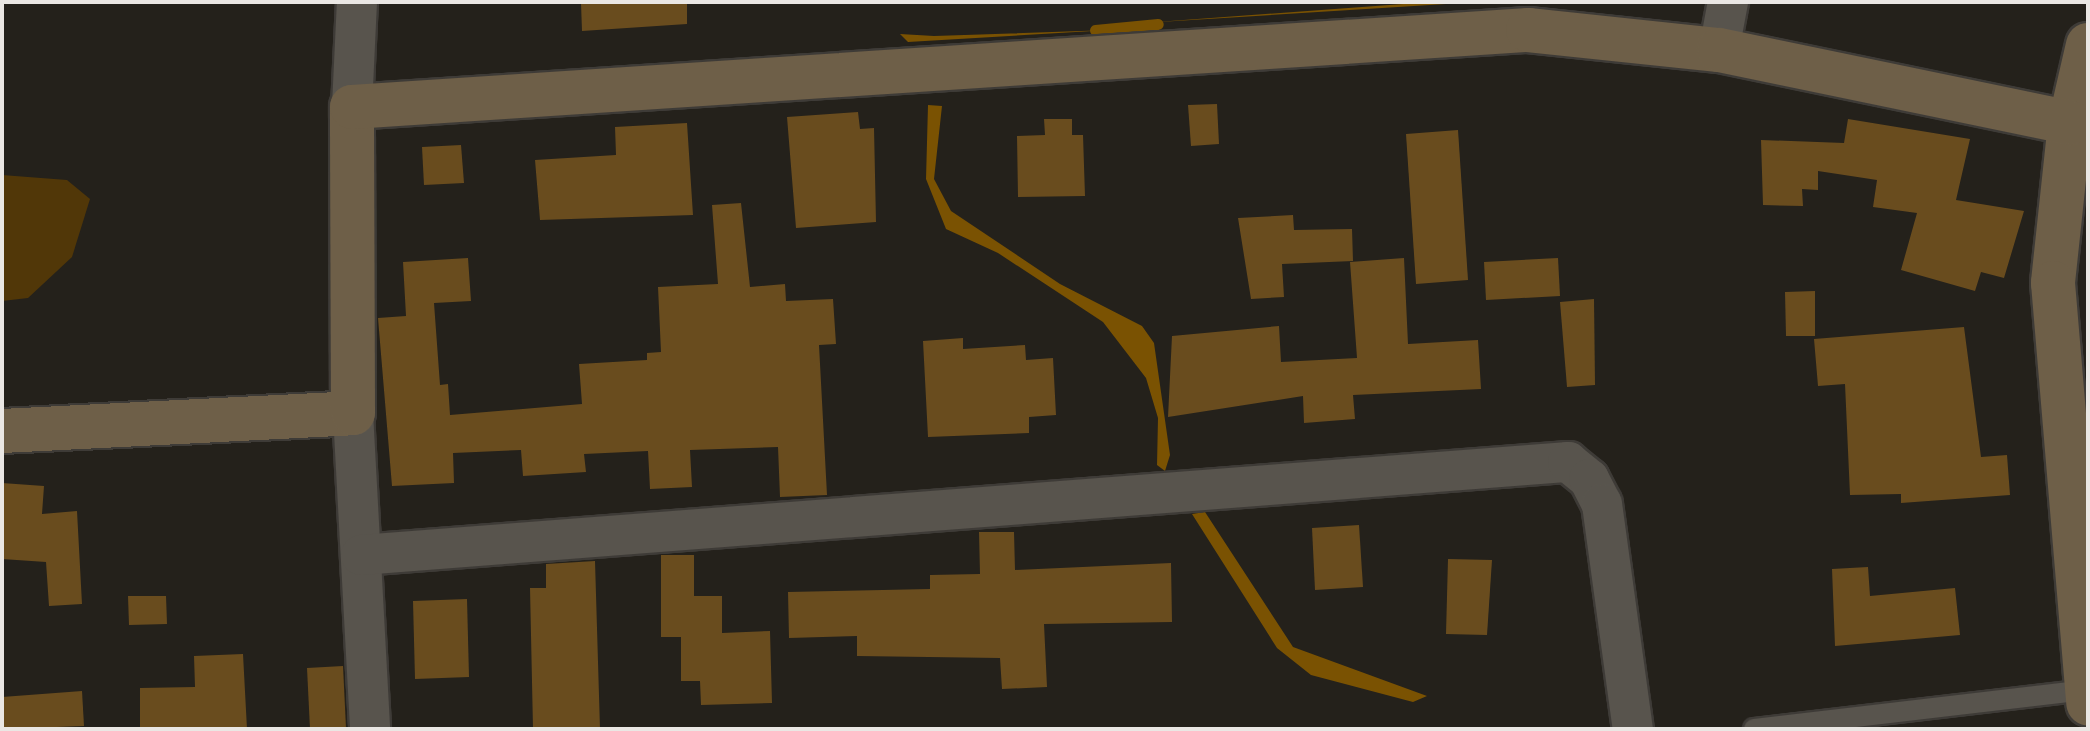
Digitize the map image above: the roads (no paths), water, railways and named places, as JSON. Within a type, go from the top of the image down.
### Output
[{"type":"street","points":[[357,2],[352,107],[353,413],[370,729]]},
{"type":"street","points":[[1719,50],[1728,2]]},
{"type":"street","points":[[352,107],[1528,30],[1719,50],[2079,122]]},
{"type":"street","points":[[2087,695],[2053,283],[2088,45]]},
{"type":"street","points":[[2,431],[353,413]]},
{"type":"street","points":[[361,555],[1568,462],[1602,504],[1633,729]]},
{"type":"lane","points":[[1754,729],[2087,695]]},
{"type":"waterway","points":[[1095,30],[1158,24]]}]
